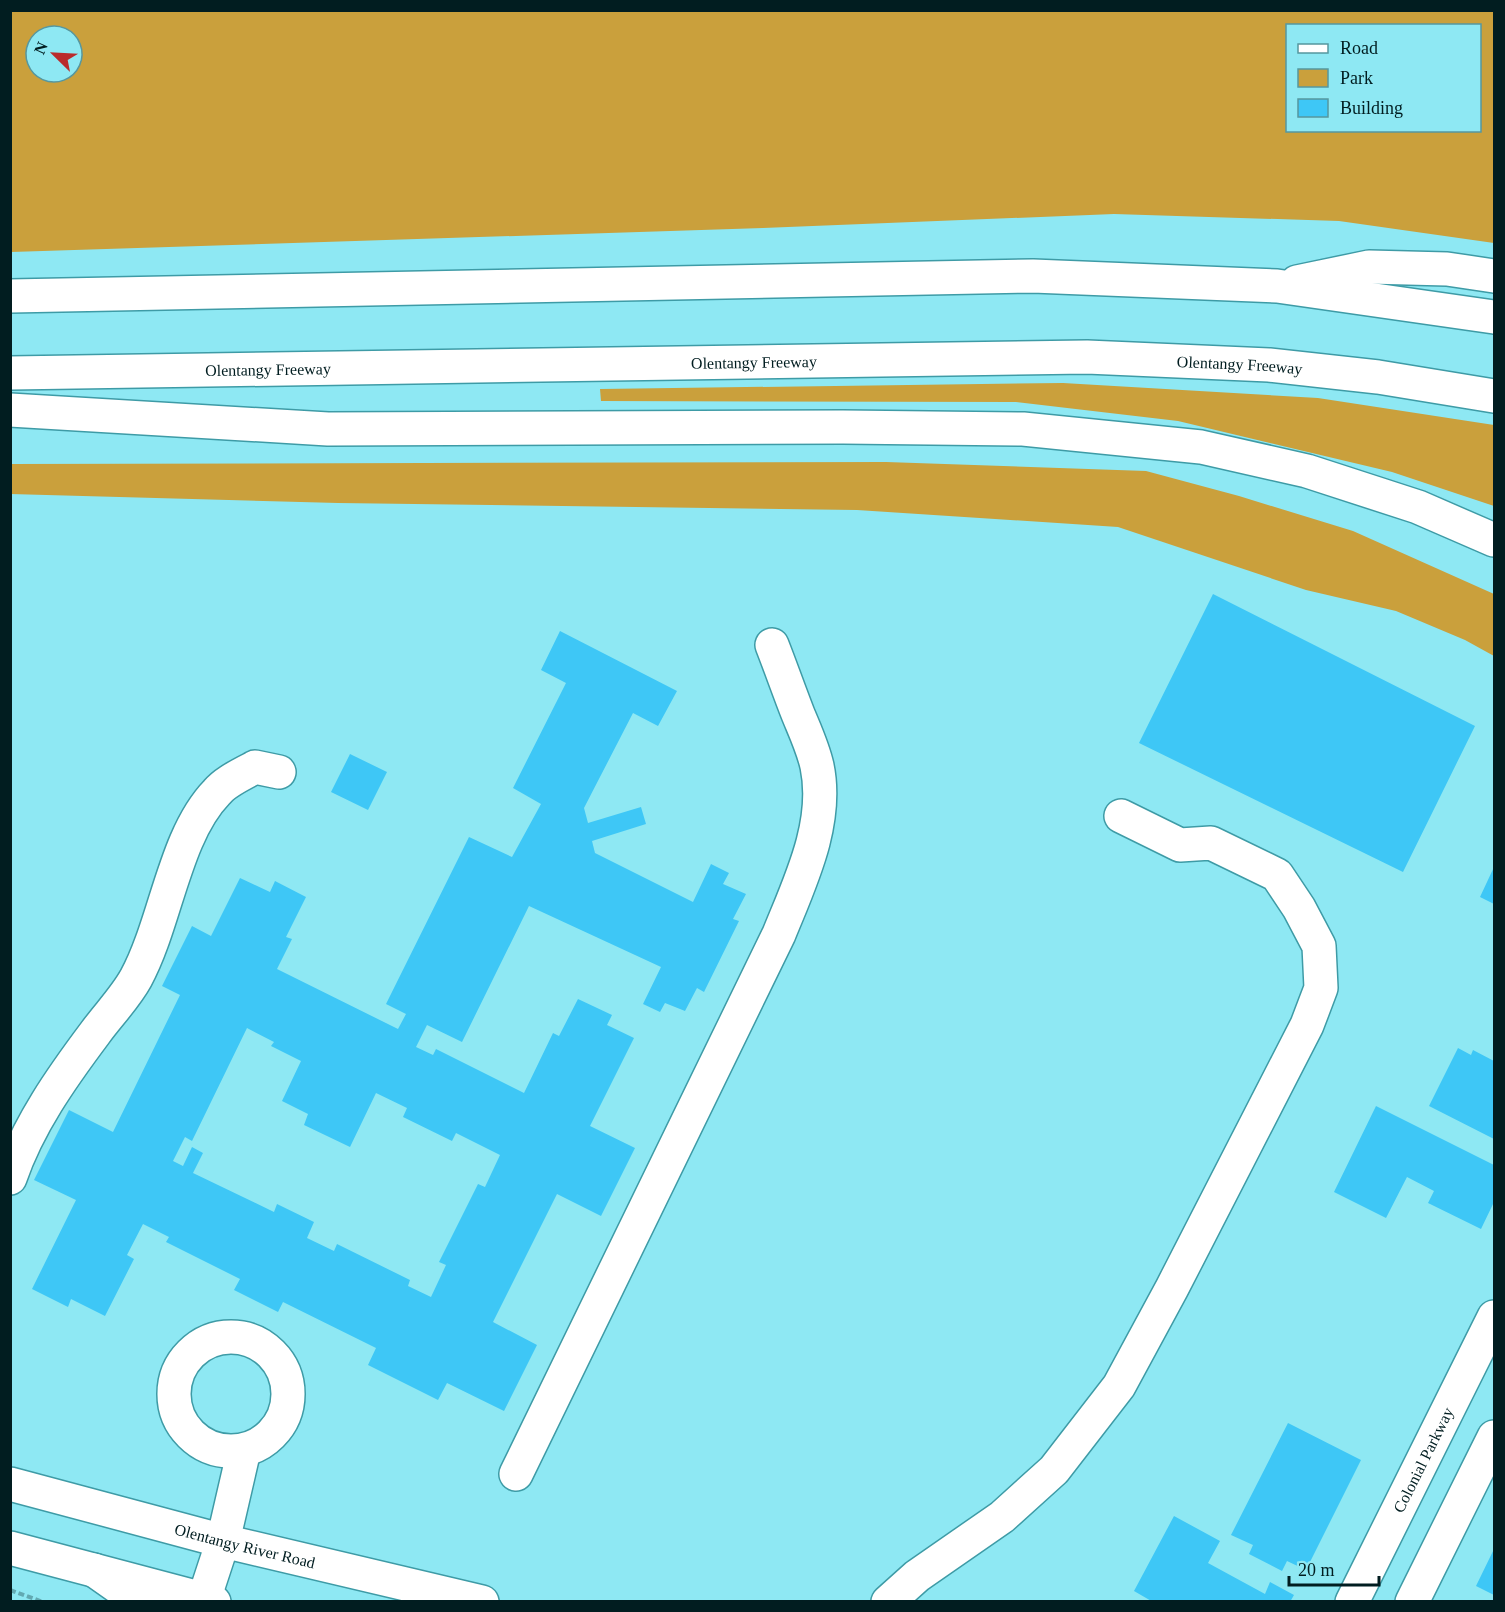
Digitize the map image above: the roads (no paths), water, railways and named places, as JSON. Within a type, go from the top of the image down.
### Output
[{"type":"main road","points":[[1277,286],[1369,267],[1447,269],[1494,276]]},
{"type":"main road","points":[[10,296],[1033,276],[1277,286],[1494,317]]},
{"type":"main road","name":"Olentangy Freeway","points":[[10,373],[1087,357],[1269,365],[1378,377],[1494,396]]},
{"type":"main road","points":[[10,410],[328,429],[843,427],[1023,429],[1201,447],[1307,471],[1418,507],[1494,540]]},
{"type":"main road","points":[[516,1474],[779,934],[807,865],[819,796],[818,768],[772,645]]},
{"type":"main road","points":[[10,1178],[36,1119],[81,1051],[135,980],[158,930],[174,876],[194,824],[217,791],[255,767],[279,772]]},
{"type":"main road","points":[[888,1602],[916,1576],[1002,1517],[1054,1470],[1119,1386],[1307,1025],[1321,988],[1319,946],[1299,908],[1277,875],[1210,843],[1180,845],[1121,816]]},
{"type":"main road","name":"Colonial Parkway","points":[[1352,1602],[1494,1317]]},
{"type":"main road","points":[[1412,1602],[1494,1437]]},
{"type":"main road","points":[[10,1548],[209,1600],[244,1450]]},
{"type":"main road","name":"Olentangy River Road","points":[[10,1484],[223,1541],[482,1602]]},
{"type":"main road","points":[[92,1569],[121,1589],[133,1602]]}]
